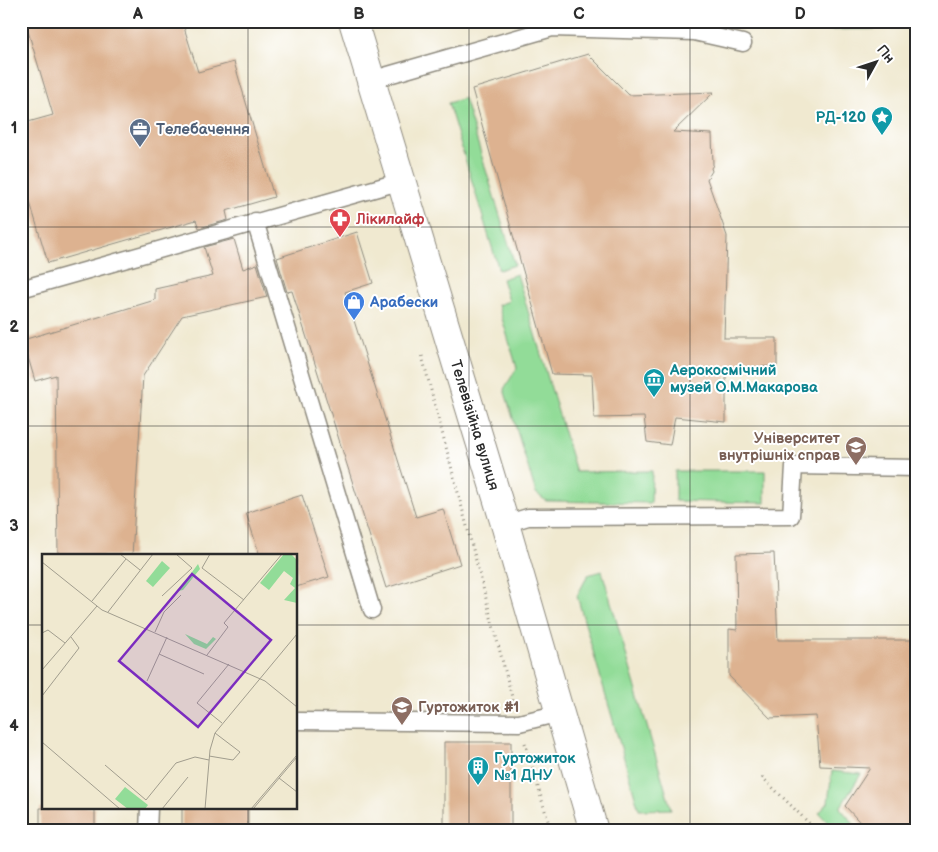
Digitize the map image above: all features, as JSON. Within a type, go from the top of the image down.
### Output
[{"type":"street","name":"Телевізійна вулиця","points":[[353,21],[505,524],[594,831]]},
{"type":"lane","points":[[371,80],[552,28],[694,32],[744,43]]},
{"type":"lane","points":[[21,289],[255,221],[402,181]]},
{"type":"lane","points":[[255,221],[372,610]]},
{"type":"lane","points":[[505,524],[528,516],[791,516],[794,466],[917,468]]},
{"type":"lane","points":[[298,721],[519,723],[560,713]]},
{"type":"lane","points":[[148,831],[149,810]]},
{"type":"path","points":[[421,350],[519,723],[551,831]]},
{"type":"path","points":[[762,777],[817,831]]},
{"type":"green space","points":[[773,21],[917,21],[917,28],[783,31]]},
{"type":"green space","points":[[464,98],[515,265],[499,270],[448,103]]},
{"type":"green space","points":[[517,274],[576,472],[652,471],[651,503],[546,501],[536,493],[504,389],[517,368],[498,305],[509,301],[502,279]]},
{"type":"green space","points":[[675,471],[765,471],[765,503],[675,501]]},
{"type":"green space","points":[[602,571],[671,809],[639,810],[577,596],[588,575]]},
{"type":"green space","points":[[832,771],[861,774],[840,808],[860,831],[836,831],[819,813],[828,803]]},
{"type":"building","name":"Телебачення","points":[[25,21],[182,21],[198,72],[234,62],[274,197],[226,211],[228,220],[199,228],[196,220],[48,263],[21,172],[21,124],[53,115]]},
{"type":"building","points":[[588,54],[629,95],[714,92],[673,132],[712,134],[713,165],[707,179],[727,236],[724,338],[777,338],[777,366],[726,368],[726,422],[675,417],[670,445],[647,442],[644,417],[594,418],[592,375],[552,374],[472,89]]},
{"type":"building","points":[[357,232],[373,283],[345,292],[416,517],[443,509],[460,564],[386,588],[292,291],[287,292],[277,258]]},
{"type":"building","points":[[234,239],[243,269],[257,264],[267,297],[182,316],[143,376],[132,554],[58,554],[56,375],[35,381],[23,340],[155,300],[155,289],[213,276],[204,247]]},
{"type":"building","points":[[302,495],[329,577],[298,586],[298,554],[259,554],[246,513]]},
{"type":"building","points":[[774,553],[778,640],[917,640],[917,824],[911,831],[868,831],[845,806],[870,768],[820,766],[816,716],[770,718],[729,676],[729,629],[737,630],[736,554]]},
{"type":"building","name":"Гуртожиток №1 ДНУ","points":[[444,742],[511,742],[511,831],[444,831]]},
{"type":"building","points":[[40,808],[42,810],[95,810],[95,831],[40,831]]},
{"type":"building","points":[[182,810],[248,810],[248,831],[182,831]]},
{"type":"place","name":"РД-120","points":[[882,136]]},
{"type":"place","name":"Телебачення","points":[[140,148]]},
{"type":"place","name":"Лікилайф","points":[[340,238]]},
{"type":"place","name":"Арабески","points":[[354,321]]},
{"type":"place","name":"Аерокосмічний музей О.М.Макарова","points":[[654,398]]},
{"type":"place","name":"Університет внутрішніх справ","points":[[856,466]]},
{"type":"place","name":"Гуртожиток #1","points":[[402,726]]},
{"type":"place","name":"Гуртожиток №1 ДНУ","points":[[478,786]]}]
